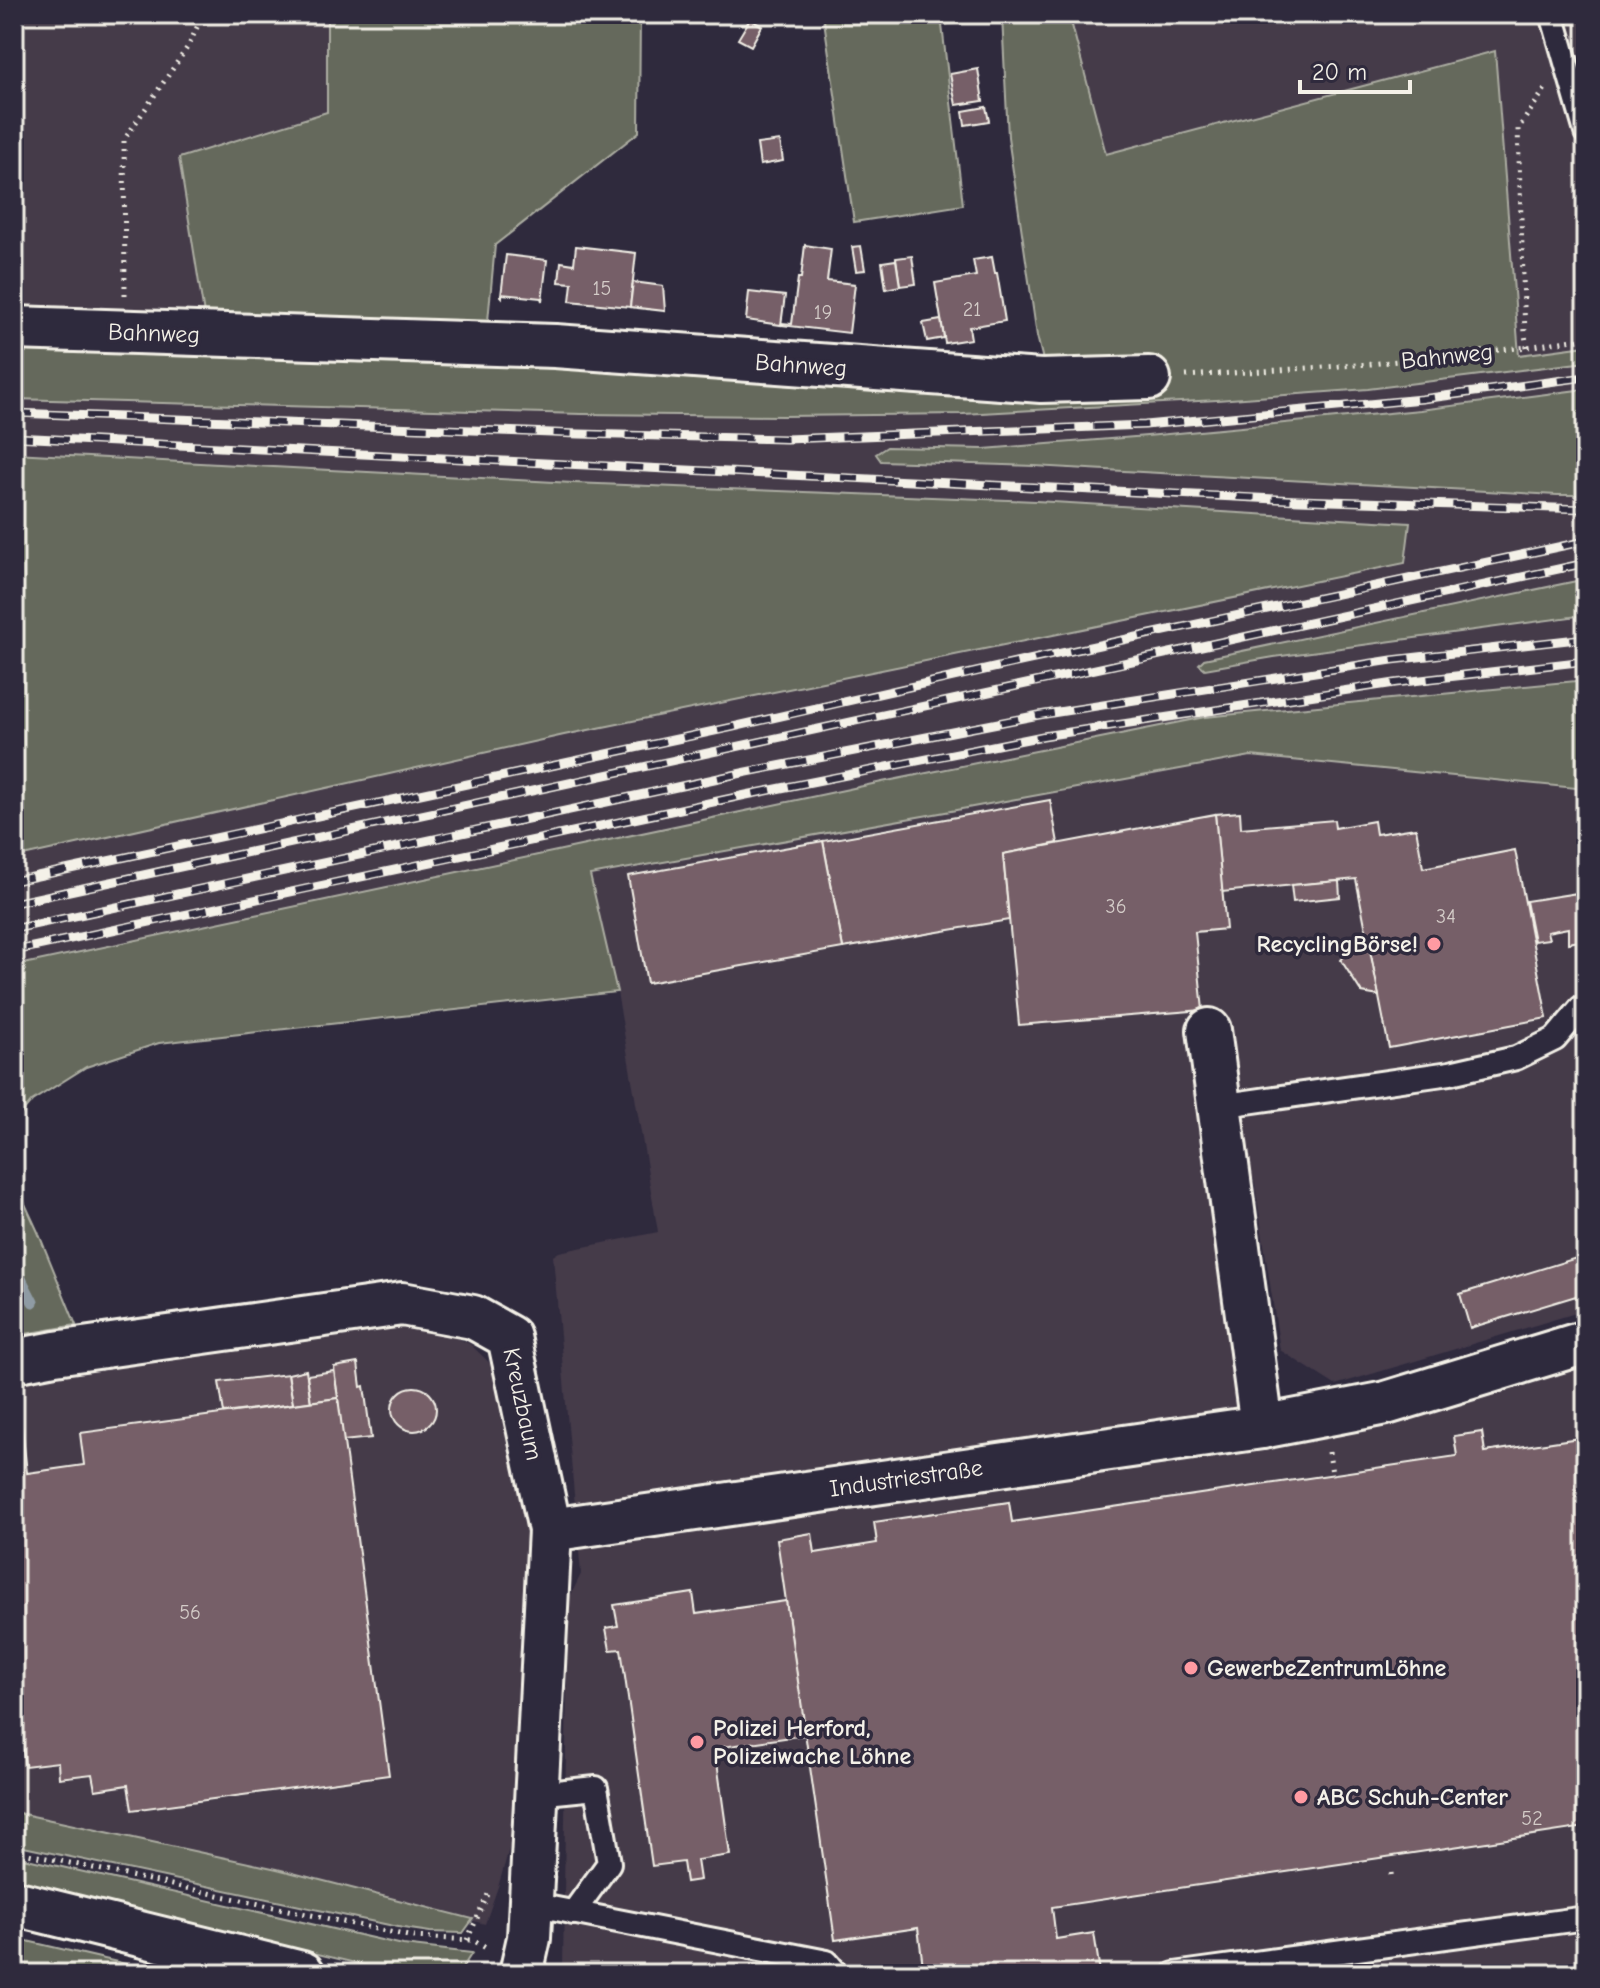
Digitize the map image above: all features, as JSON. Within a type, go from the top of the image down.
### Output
[{"type":"main road","points":[[14,1903],[302,1974]]},
{"type":"street","name":"Bahnweg","points":[[14,328],[555,346],[1041,381],[1149,378]]},
{"type":"street","points":[[1209,1030],[1262,1427]]},
{"type":"street","name":"Kreuzbaum","points":[[14,1361],[402,1304],[473,1317],[509,1337],[550,1530],[529,1938],[521,1972]]},
{"type":"street","name":"Industriestraße","points":[[550,1530],[1262,1427],[1386,1403],[1586,1342]]},
{"type":"lane","points":[[1552,14],[1586,132]]},
{"type":"lane","points":[[1219,1106],[1450,1073],[1516,1058],[1555,1039],[1581,1008]]},
{"type":"lane","points":[[536,1794],[596,1788],[609,1863],[573,1913]]},
{"type":"lane","points":[[531,1904],[827,1962],[837,1974]]},
{"type":"lane","points":[[1174,1974],[1586,1918]]},
{"type":"path","points":[[125,332],[124,140],[189,45],[203,14]]},
{"type":"path","points":[[1527,347],[1518,129],[1565,58]]},
{"type":"path","name":"Bahnweg","points":[[1149,378],[1371,364],[1586,338]]},
{"type":"path","points":[[14,1851],[413,1937],[473,1940],[521,1972]]},
{"type":"shaded area","points":[[14,14],[327,14],[327,113],[206,327],[14,338]]},
{"type":"shaded area","points":[[1069,14],[1586,14],[1586,346],[1519,356],[1495,51],[1106,154]]},
{"type":"shaded area","points":[[1586,362],[1586,680],[1205,717],[882,782],[14,966],[14,858],[564,735],[1036,501],[573,483],[14,453],[14,399],[581,414],[963,414],[1368,389]]},
{"type":"shaded area","points":[[1251,756],[1586,789],[1586,1310],[1335,1385],[1280,1350],[1254,1179],[1218,1179],[1253,1448],[1586,1362],[1586,1961],[1493,1974],[596,1974],[563,1967],[568,1601],[581,1574],[553,1256],[559,1252],[658,1232],[617,992],[590,875]]},
{"type":"shaded area","points":[[421,1322],[470,1344],[498,1371],[530,1534],[516,1825],[485,1924],[277,1869],[14,1812],[14,1375]]},
{"type":"green space","points":[[327,14],[640,14],[639,132],[495,245],[487,332],[206,327],[179,158],[327,112]]},
{"type":"green space","points":[[823,14],[1069,14],[1106,154],[1495,51],[1519,355],[1586,346],[1586,362],[1368,389],[963,414],[581,414],[14,399],[14,338],[1050,388],[1037,336],[1008,137],[1002,16],[942,25],[963,205],[854,222]]},
{"type":"green space","points":[[1586,389],[1586,495],[881,461],[876,454],[887,447],[984,449],[1147,436],[1420,410]]},
{"type":"green space","points":[[14,453],[573,483],[1036,501],[1410,523],[1405,563],[564,735],[14,858]]},
{"type":"green space","points":[[1586,579],[1586,615],[1205,669],[1199,664],[1204,659]]},
{"type":"green space","points":[[1586,680],[1586,789],[1251,756],[590,875],[617,992],[159,1043],[86,1067],[32,1101],[14,1123],[14,966],[882,782],[1205,717]]},
{"type":"green space","points":[[14,1180],[38,1232],[76,1325],[14,1336]]},
{"type":"green space","points":[[14,1812],[277,1869],[473,1919],[463,1933],[403,1928],[14,1845]]},
{"type":"green space","points":[[14,1856],[403,1945],[472,1953],[461,1970],[453,1974],[401,1974],[14,1881]]},
{"type":"green space","points":[[14,1938],[169,1974],[14,1974]]},
{"type":"building","points":[[750,19],[762,26],[751,46],[738,39]]},
{"type":"building","points":[[978,69],[983,101],[956,105],[950,74]]},
{"type":"building","points":[[986,107],[989,121],[965,125],[963,111]]},
{"type":"building","points":[[780,141],[783,161],[760,165],[757,144]]},
{"type":"building","points":[[805,245],[831,249],[827,281],[855,284],[849,333],[781,325],[792,324]]},
{"type":"building","points":[[576,246],[636,253],[630,307],[570,301],[572,283],[559,282],[561,262],[574,264]]},
{"type":"building","points":[[861,246],[865,270],[856,271],[852,247]]},
{"type":"building","points":[[506,255],[547,260],[542,301],[541,298],[501,296]]},
{"type":"building","points":[[912,256],[916,284],[900,286],[896,258]]},
{"type":"building","points":[[992,257],[1005,321],[969,327],[971,339],[945,343],[935,283],[976,276],[973,260]]},
{"type":"building","points":[[896,260],[900,286],[886,289],[882,262]]},
{"type":"building","points":[[633,282],[663,286],[665,311],[630,307]]},
{"type":"building","points":[[749,292],[785,296],[781,325],[746,320]]},
{"type":"building","points":[[941,320],[944,338],[927,341],[923,323]]},
{"type":"building","points":[[1050,800],[1058,843],[1003,854],[1009,920],[843,948],[823,841]]},
{"type":"building","points":[[1240,812],[1241,828],[1334,820],[1335,828],[1374,821],[1376,834],[1416,828],[1423,868],[1515,850],[1547,1018],[1389,1048],[1356,879],[1222,892],[1215,814]]},
{"type":"building","points":[[1215,814],[1226,929],[1195,932],[1203,1010],[1019,1025],[1003,854]]},
{"type":"building","points":[[823,841],[843,948],[647,983],[628,876]]},
{"type":"building","points":[[1339,881],[1340,897],[1293,902],[1291,885]]},
{"type":"building","points":[[1584,892],[1586,940],[1568,943],[1568,928],[1547,932],[1549,939],[1534,941],[1526,901]]},
{"type":"building","points":[[1366,930],[1379,996],[1362,993],[1341,960]]},
{"type":"building","points":[[1586,1255],[1586,1293],[1470,1328],[1460,1294]]},
{"type":"building","points":[[358,1363],[371,1438],[343,1441],[334,1367]]},
{"type":"building","points":[[306,1370],[311,1402],[293,1404],[288,1374]]},
{"type":"building","points":[[334,1371],[338,1398],[311,1402],[307,1375]]},
{"type":"building","points":[[288,1374],[293,1404],[224,1413],[219,1382]]},
{"type":"building","points":[[414,1387],[430,1393],[436,1409],[430,1425],[414,1431],[398,1425],[392,1409],[398,1393]]},
{"type":"building","points":[[338,1398],[389,1775],[132,1810],[128,1785],[95,1790],[92,1774],[59,1778],[58,1762],[25,1766],[23,1750],[14,1752],[14,1428],[22,1427],[27,1473],[84,1465],[80,1433]]},
{"type":"building","name":"GewerbeZentrumLöhne","points":[[1482,1432],[1485,1452],[1586,1437],[1586,1827],[1052,1907],[1056,1939],[1094,1933],[1100,1972],[924,1974],[918,1928],[835,1940],[777,1539],[812,1533],[815,1553],[877,1543],[874,1522],[1009,1502],[1012,1522],[1457,1456],[1454,1436]]},
{"type":"building","name":"Polizei Herford, Polizeiwache Löhne","points":[[693,1593],[696,1614],[786,1601],[806,1735],[715,1748],[730,1855],[697,1860],[700,1880],[686,1882],[683,1862],[652,1866],[621,1649],[610,1650],[606,1628],[618,1626],[614,1605]]},
{"type":"waterway","points":[[14,1265],[33,1302]]},
{"type":"railway","points":[[14,413],[786,439],[1145,425],[1422,399],[1586,377]]},
{"type":"railway","points":[[14,437],[1298,500],[1586,509]]},
{"type":"railway","points":[[14,881],[1586,541]]},
{"type":"railway","points":[[14,903],[1586,563]]},
{"type":"railway","points":[[14,929],[742,773],[1039,715],[1392,660],[1586,638]]},
{"type":"railway","points":[[14,951],[746,795],[1043,736],[1395,683],[1586,661]]},
{"type":"place","name":"RecyclingBörse!","points":[[1434,944]]},
{"type":"place","name":"GewerbeZentrumLöhne","points":[[1191,1668]]},
{"type":"place","name":"Polizei Herford, Polizeiwache Löhne","points":[[697,1742]]},
{"type":"place","name":"ABC Schuh-Center","points":[[1301,1797]]}]
